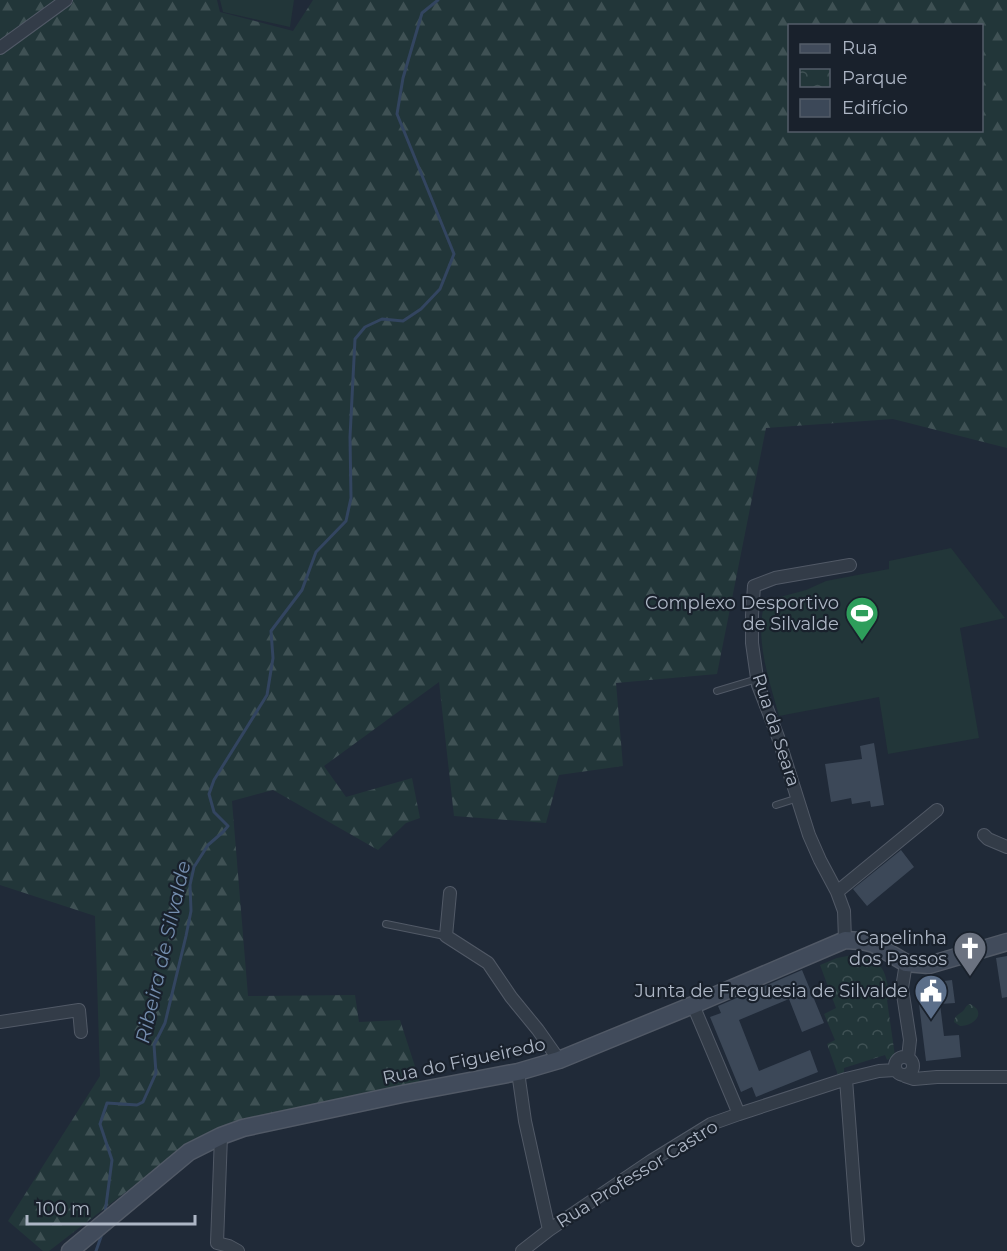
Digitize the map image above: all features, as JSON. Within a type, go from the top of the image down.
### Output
[{"type":"main road","points":[[845,940],[874,944],[906,963],[929,965],[1007,942]]},
{"type":"main road","name":"Rua do Figueiredo","points":[[70,1251],[189,1152],[221,1136],[243,1128],[518,1072],[559,1060],[845,940]]},
{"type":"street","points":[[0,48],[66,0]]},
{"type":"street","name":"Rua da Seara","points":[[845,940],[844,911],[809,835],[778,737],[758,684],[752,643],[752,615],[754,586],[775,578],[850,565]]},
{"type":"street","points":[[837,892],[937,810]]},
{"type":"street","points":[[984,835],[1007,847]]},
{"type":"street","points":[[450,893],[446,936],[488,963],[559,1060]]},
{"type":"street","points":[[906,963],[902,988],[911,1061],[913,1068],[910,1073],[900,1073],[896,1061],[902,1057],[911,1061],[938,1077]]},
{"type":"street","points":[[693,1005],[739,1114]]},
{"type":"street","points":[[0,1022],[79,1010],[81,1032]]},
{"type":"street","name":"Rua Professor Castro","points":[[522,1251],[549,1230],[711,1124],[846,1079],[879,1071],[900,1073],[914,1079],[1007,1077]]},
{"type":"street","points":[[518,1072],[525,1121],[549,1230]]},
{"type":"street","points":[[846,1079],[858,1240]]},
{"type":"street","points":[[221,1136],[214,1247],[229,1246],[238,1251]]},
{"type":"lane","points":[[717,691],[757,679]]},
{"type":"lane","points":[[776,805],[798,798]]},
{"type":"lane","points":[[386,924],[446,936]]},
{"type":"green space","points":[[0,0],[217,0],[220,12],[293,31],[313,0],[1007,0],[1007,448],[893,419],[766,428],[717,674],[616,683],[623,766],[559,775],[546,823],[454,816],[439,682],[324,766],[346,797],[412,778],[420,818],[406,823],[378,850],[273,790],[232,801],[248,996],[355,995],[359,1022],[400,1020],[421,1085],[187,1145],[49,1251],[43,1251],[8,1221],[100,1076],[95,916],[0,885]]},
{"type":"green space","points":[[220,0],[294,0],[290,27],[223,12]]},
{"type":"green space","name":"Complexo Desportivo de Silvalde","points":[[951,548],[1005,618],[960,628],[979,738],[888,754],[879,697],[779,716],[762,644],[762,615],[765,601],[806,590],[826,581],[889,569],[889,561]]},
{"type":"green space","points":[[858,954],[880,965],[885,975],[891,998],[887,1000],[895,1056],[887,1060],[885,1055],[844,1068],[844,1072],[838,1075],[827,1044],[835,1040],[824,1014],[836,1008],[820,965],[837,958]]},
{"type":"green space","points":[[970,1004],[978,1011],[977,1018],[970,1024],[960,1026],[954,1022],[955,1018]]},
{"type":"building","points":[[874,743],[884,805],[871,807],[870,801],[852,804],[851,798],[831,802],[825,764],[862,759],[860,746]]},
{"type":"building","points":[[901,850],[914,867],[867,906],[853,889]]},
{"type":"building","points":[[1007,956],[1007,997],[1002,998],[996,958]]},
{"type":"building","points":[[802,970],[824,1023],[802,1032],[789,999],[739,1020],[759,1071],[810,1050],[818,1072],[756,1097],[752,1087],[741,1092],[710,1017],[721,1013],[718,1006]]},
{"type":"building","name":"Junta de Freguesia de Silvalde","points":[[952,980],[955,1003],[940,1004],[944,1036],[959,1035],[961,1057],[926,1061],[918,996],[921,996],[920,984]]},
{"type":"waterway","name":"Ribeira de Silvalde","points":[[105,1213],[112,1160],[100,1124],[107,1103],[137,1105],[143,1102],[156,1073],[154,1045],[165,1023],[186,936],[191,911],[190,885],[194,867],[208,845],[228,826],[214,812],[209,794],[214,780],[267,695],[273,658],[271,631],[302,590],[316,552],[346,521],[351,498],[350,437],[355,339],[365,327],[382,319],[403,321],[421,309],[440,289],[454,254],[397,114],[403,78],[422,13],[438,0]]},
{"type":"waterway","name":"Ribeira de Silvalde","points":[[96,1251],[102,1234]]},
{"type":"place","name":"Complexo Desportivo de Silvalde","points":[[862,642]]},
{"type":"place","name":"Capelinha dos Passos","points":[[970,977]]},
{"type":"place","name":"Junta de Freguesia de Silvalde","points":[[931,1020]]}]
